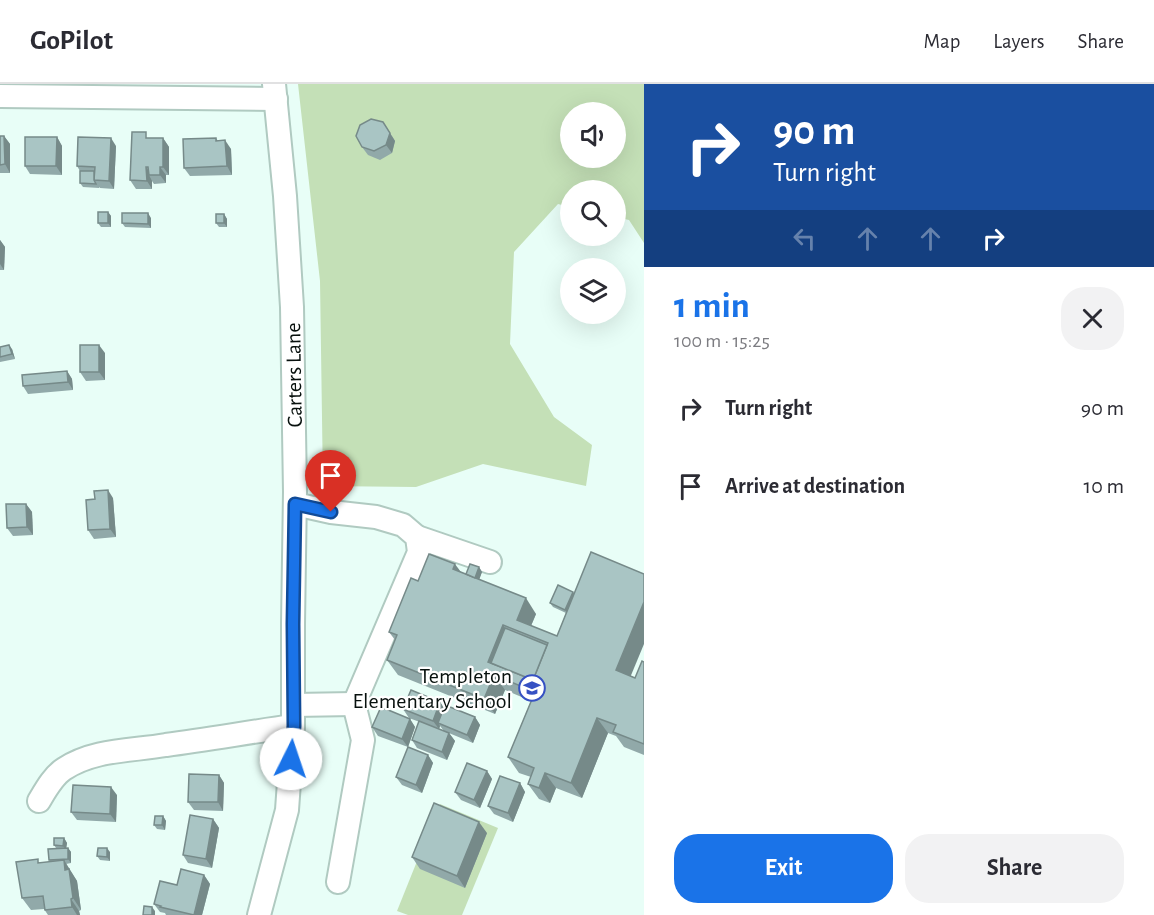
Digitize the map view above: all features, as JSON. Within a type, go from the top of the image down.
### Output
[{"type":"street","points":[[0,96],[275,92]]},
{"type":"street","name":"Carters Lane","points":[[259,915],[287,810],[294,716],[295,504],[292,307],[275,92]]},
{"type":"street","points":[[295,504],[331,512],[376,517],[404,525],[417,537],[490,562]]},
{"type":"street","points":[[338,882],[363,740],[354,704],[419,552],[417,537]]},
{"type":"street","points":[[39,801],[62,770],[81,759],[103,753],[231,735],[294,716],[354,704]]},
{"type":"green space","points":[[298,84],[644,84],[644,243],[629,220],[626,219],[626,180],[560,180],[560,204],[514,252],[510,344],[554,417],[592,445],[586,486],[483,464],[416,487],[323,486],[320,281]]},
{"type":"green space","points":[[440,804],[498,828],[462,915],[408,915],[397,911]]},
{"type":"building","points":[[371,119],[383,122],[390,133],[386,145],[374,151],[362,147],[356,136],[360,125]]},
{"type":"building","points":[[132,132],[146,132],[146,138],[163,138],[163,167],[160,167],[160,175],[149,175],[148,167],[146,167],[147,181],[130,180]]},
{"type":"building","points":[[0,136],[4,136],[5,164],[0,165]]},
{"type":"building","points":[[25,137],[57,137],[56,166],[25,166]]},
{"type":"building","points":[[78,137],[111,138],[109,181],[94,180],[95,167],[77,166]]},
{"type":"building","points":[[216,138],[216,141],[225,140],[227,166],[184,168],[183,139]]},
{"type":"building","points":[[80,171],[94,171],[96,184],[80,183]]},
{"type":"building","points":[[98,212],[108,212],[108,223],[98,223]]},
{"type":"building","points":[[122,213],[148,213],[148,224],[122,223]]},
{"type":"building","points":[[216,214],[224,214],[224,223],[216,223]]},
{"type":"building","points":[[9,345],[12,354],[0,357],[0,347]]},
{"type":"building","points":[[80,345],[99,345],[99,372],[80,372]]},
{"type":"building","points":[[67,371],[68,382],[23,386],[22,375]]},
{"type":"building","points":[[108,490],[110,529],[88,530],[86,500],[95,499],[94,491]]},
{"type":"building","points":[[6,504],[26,504],[27,527],[7,528]]},
{"type":"building","name":"Templeton Elementary School","points":[[591,552],[644,574],[644,602],[616,670],[635,678],[642,661],[644,662],[644,744],[613,732],[616,725],[597,718],[571,783],[545,773],[539,788],[528,784],[534,768],[508,757],[535,692],[494,675],[484,699],[387,660],[397,635],[389,632],[411,578],[418,581],[429,554],[455,564],[453,569],[526,598],[517,620],[557,636]],"holes":[[[503,625],[548,643],[533,680],[488,662]]]},
{"type":"building","points":[[470,564],[479,567],[475,578],[466,574]]},
{"type":"building","points":[[558,585],[573,592],[565,610],[550,603]]},
{"type":"building","points":[[505,628],[547,645],[533,680],[491,663]]},
{"type":"building","points":[[411,690],[440,702],[433,721],[403,709]]},
{"type":"building","points":[[445,705],[475,717],[467,735],[438,723]]},
{"type":"building","points":[[381,707],[410,719],[402,739],[372,727]]},
{"type":"building","points":[[419,721],[449,733],[442,752],[412,740]]},
{"type":"building","points":[[408,747],[428,755],[416,785],[396,777]]},
{"type":"building","points":[[467,763],[487,771],[474,800],[455,792]]},
{"type":"building","points":[[189,774],[219,775],[218,802],[188,802]]},
{"type":"building","points":[[500,776],[520,783],[508,813],[488,806]]},
{"type":"building","points":[[73,785],[111,787],[110,814],[71,812]]},
{"type":"building","points":[[434,803],[479,822],[457,876],[412,857]]},
{"type":"building","points":[[190,815],[213,819],[206,859],[183,855]]},
{"type":"building","points":[[155,816],[163,816],[162,825],[154,825]]},
{"type":"building","points":[[54,838],[64,838],[63,846],[54,845]]},
{"type":"building","points":[[68,848],[68,859],[49,860],[48,849]]},
{"type":"building","points":[[98,848],[107,848],[107,857],[97,856]]},
{"type":"building","points":[[38,859],[38,863],[64,860],[65,870],[69,869],[72,907],[45,910],[43,896],[22,898],[16,862]]},
{"type":"building","points":[[181,869],[204,875],[194,915],[154,904],[160,881],[177,885]]},
{"type":"building","points":[[144,906],[152,907],[152,915],[143,915]]},
{"type":"place","name":"Templeton Elementary School","points":[[532,688]]},
{"type":"route","points":[[291,759],[294,726],[295,504],[331,512]]}]
